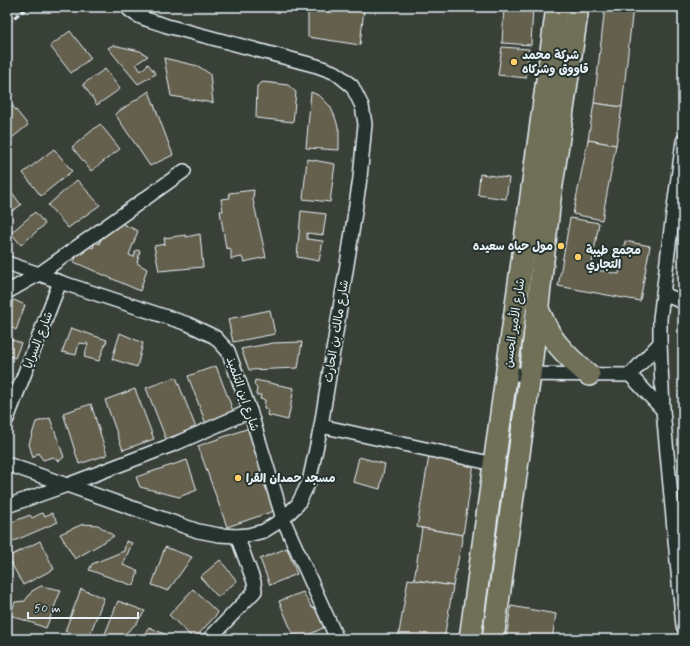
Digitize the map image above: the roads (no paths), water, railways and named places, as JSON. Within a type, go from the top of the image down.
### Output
[{"type":"highway","name":"شارع الأمير الحسن","points":[[470,639],[557,7]]},
{"type":"highway","name":"شارع الأمير الحسن","points":[[493,639],[530,375],[551,192],[578,7]]},
{"type":"highway","points":[[537,306],[557,344],[566,355],[589,376]]},
{"type":"street","name":"شارع مالك بن الحارث","points":[[7,464],[198,531],[218,535],[237,536],[264,531],[283,519],[298,504],[309,482],[321,426],[361,171],[365,124],[362,106],[352,86],[336,73],[317,66],[167,26],[130,11],[127,7]]},
{"type":"street","points":[[683,141],[680,195],[669,244],[663,294],[660,343],[663,410],[679,527],[683,626]]},
{"type":"street","points":[[7,292],[39,274],[184,171]]},
{"type":"street","name":"شارع ابن التلميذ","points":[[7,263],[188,324],[215,337],[228,352],[250,411],[283,519],[337,639]]},
{"type":"street","name":"شارع السرايا","points":[[7,419],[60,282]]},
{"type":"street","points":[[663,294],[683,302]]},
{"type":"street","points":[[506,374],[589,376],[630,375],[660,343]]},
{"type":"street","points":[[630,375],[663,410]]},
{"type":"street","points":[[7,506],[177,444],[250,411]]},
{"type":"street","points":[[321,426],[494,464]]},
{"type":"street","points":[[209,639],[255,591],[254,582],[237,536]]},
{"type":"railway","points":[[7,23],[28,7]]},
{"type":"place","name":"شركة محمد قاووق وشركاه","points":[[514,62]]},
{"type":"place","name":"مول حياه سعيده","points":[[561,246]]},
{"type":"place","name":"مجمع طيبة التجاري","points":[[578,257]]},
{"type":"place","name":"مسجد حمدان القرا","points":[[238,478]]}]
